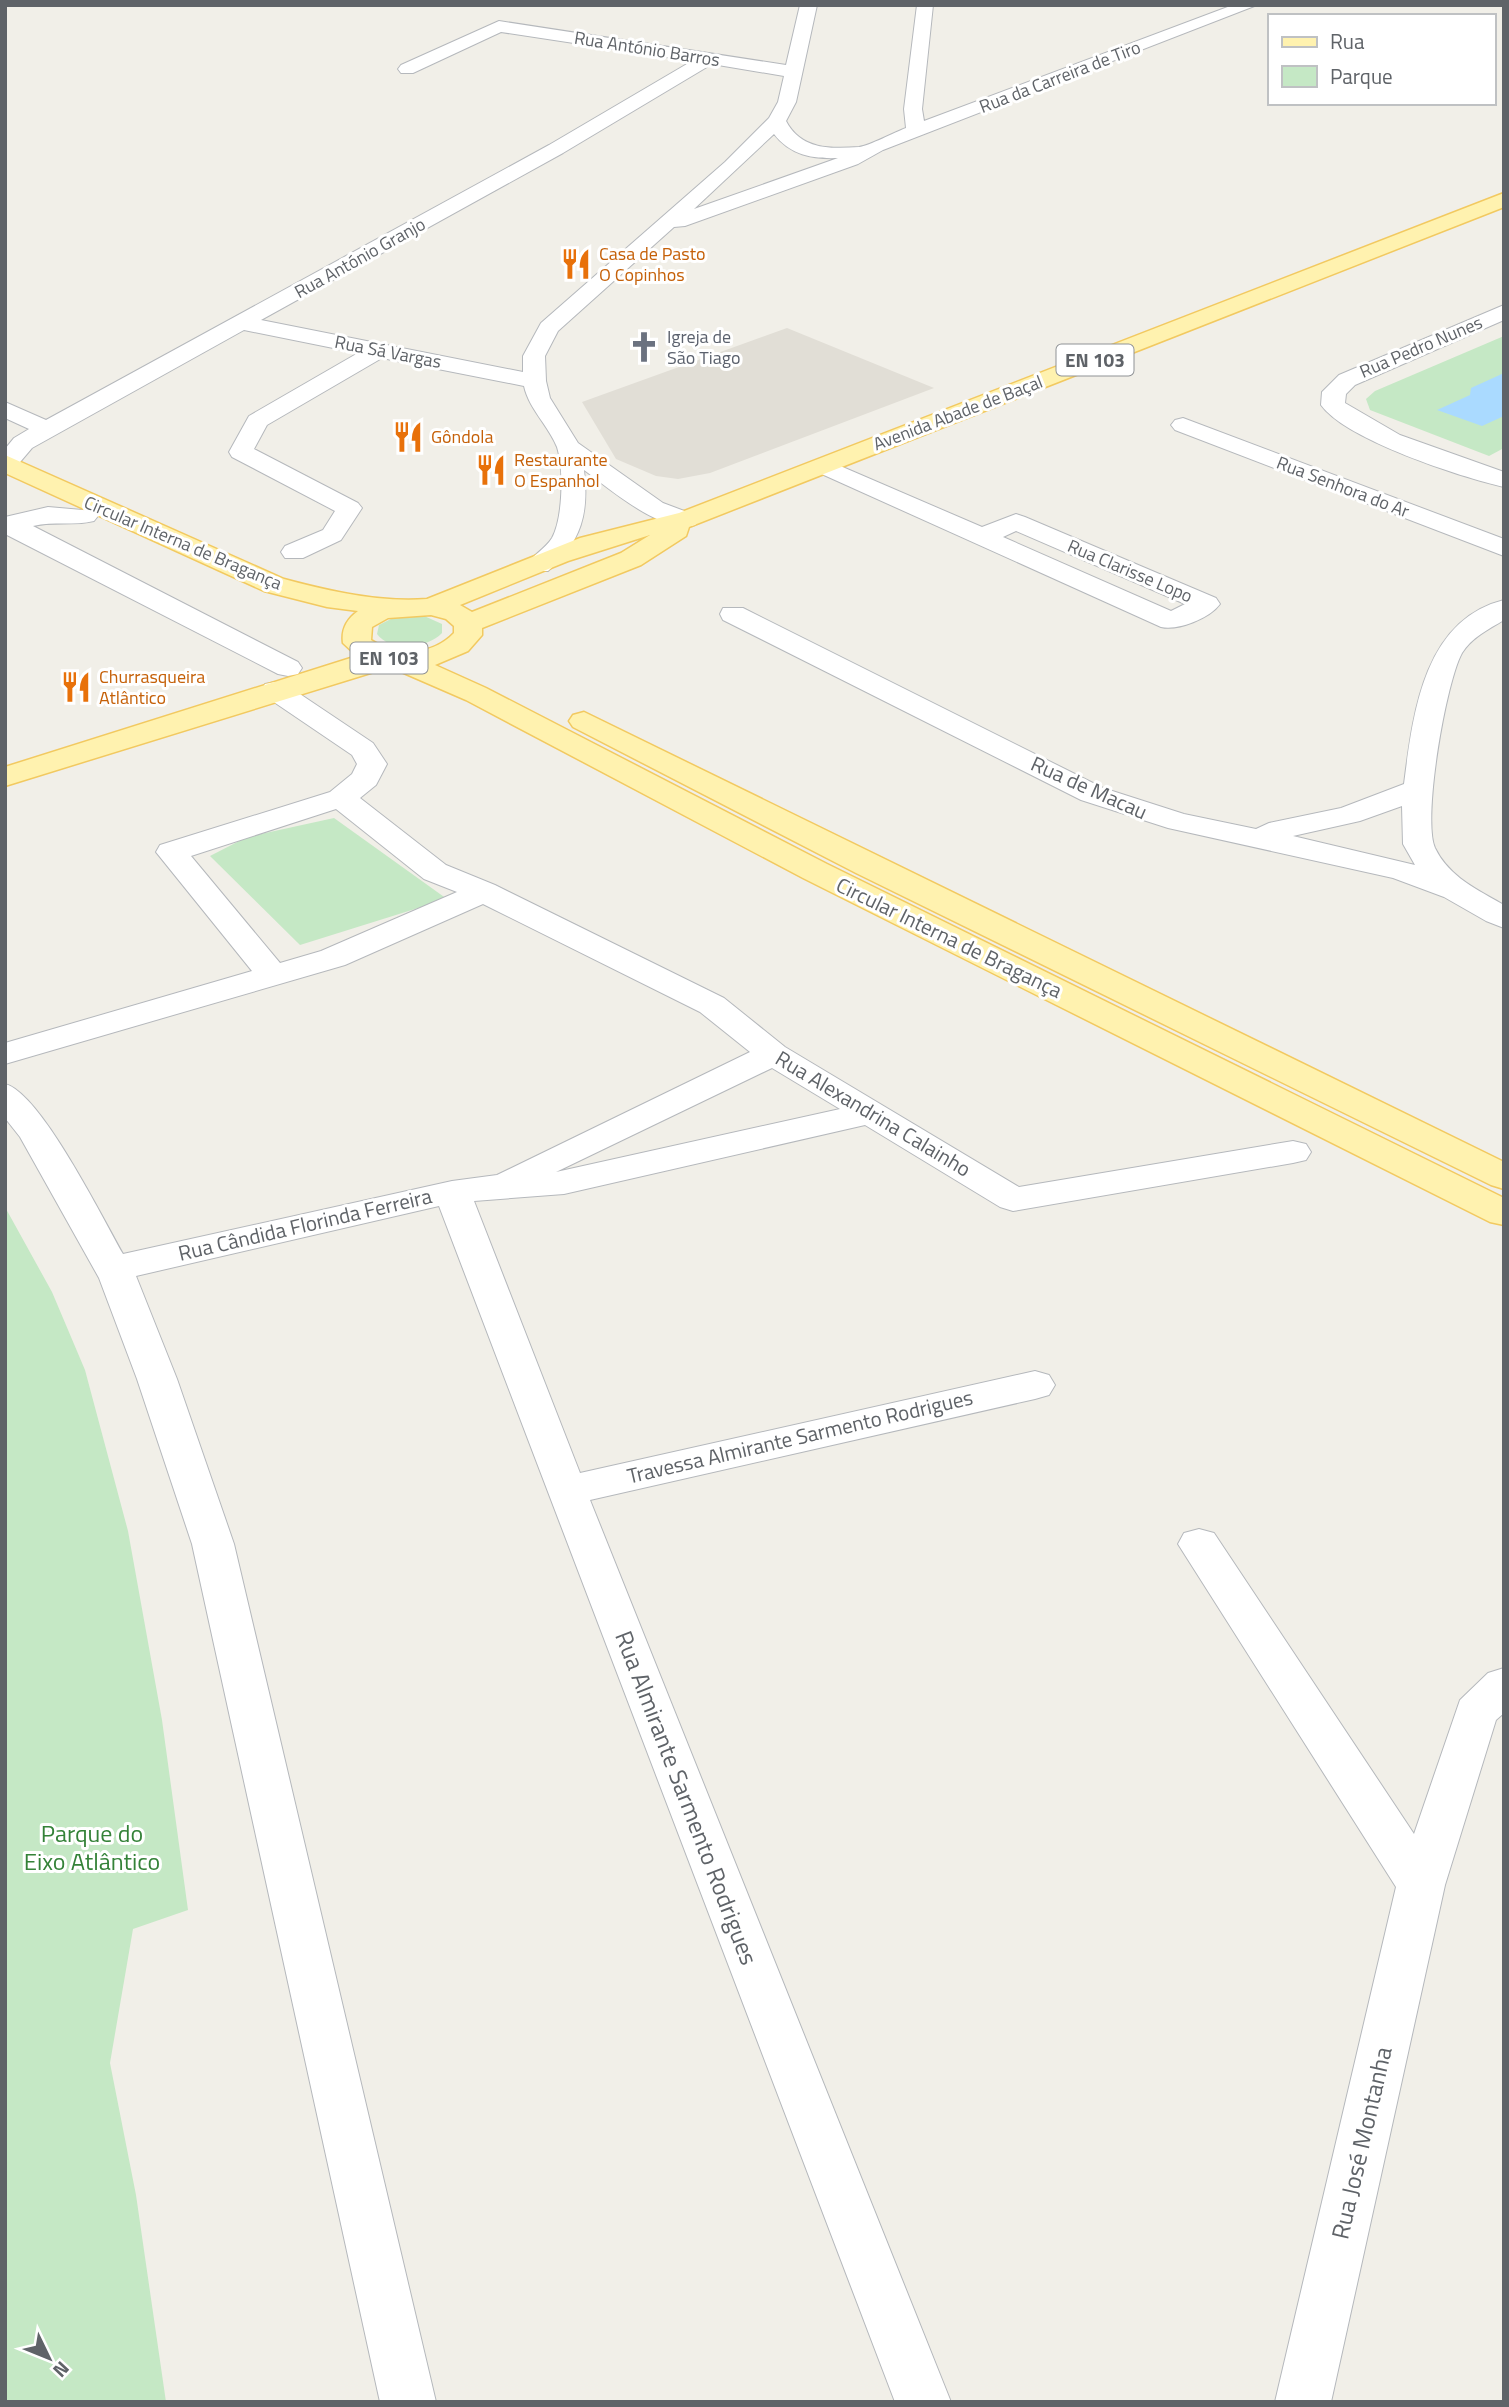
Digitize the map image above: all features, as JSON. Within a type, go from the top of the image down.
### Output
[{"type":"main road","name":"Avenida Abade de Baçal","points":[[5,777],[137,739],[282,679],[356,638],[372,615],[421,606],[625,533],[686,520],[1504,199]]},
{"type":"main road","name":"Circular Interna de Bragança","points":[[6,463],[274,584],[327,599],[421,606]]},
{"type":"main road","name":"Circular Interna de Bragança","points":[[5,478],[237,588],[356,638]]},
{"type":"main road","name":"Avenida Abade de Baçal","points":[[5,760],[188,704],[282,679],[390,658],[442,654],[463,642],[468,630],[631,559],[664,541],[686,520]]},
{"type":"main road","points":[[421,606],[456,613],[468,630]]},
{"type":"main road","name":"Circular Interna de Bragança","points":[[468,630],[470,652],[475,661],[505,680],[868,866],[1504,1177]]},
{"type":"main road","name":"EN 103","points":[[356,638],[372,654],[390,658]]},
{"type":"main road","name":"Circular Interna de Bragança","points":[[390,658],[476,694],[815,871],[1504,1213]]},
{"type":"street","points":[[686,520],[654,509],[569,448],[538,398],[534,381],[534,356],[549,328],[655,230],[735,163],[777,121],[787,102],[809,5]]},
{"type":"street","points":[[916,131],[913,109],[925,5]]},
{"type":"street","name":"Rua da Carreira de Tiro","points":[[655,230],[807,175],[1250,5]]},
{"type":"street","points":[[1185,8],[1215,18]]},
{"type":"street","name":"Rua António Barros","points":[[407,69],[499,26],[795,72]]},
{"type":"street","name":"Rua António Granjo","points":[[47,429],[556,149],[710,58]]},
{"type":"street","points":[[777,121],[782,134],[792,145],[812,151],[841,152]]},
{"type":"street","points":[[735,163],[871,149]]},
{"type":"street","points":[[735,163],[765,177],[807,175],[812,170],[810,165],[780,158]]},
{"type":"street","name":"Rua Pedro Nunes","points":[[1504,312],[1347,380],[1334,392],[1333,405],[1350,420],[1376,432],[1504,480]]},
{"type":"street","name":"Rua Sá Vargas","points":[[243,323],[534,381]]},
{"type":"street","points":[[294,552],[332,535],[349,508],[241,452],[257,421],[379,350]]},
{"type":"street","points":[[5,409],[47,429]]},
{"type":"street","name":"Rua Senhora do Ar","points":[[1183,425],[1504,548]]},
{"type":"street","points":[[5,439],[47,429]]},
{"type":"street","points":[[6,463],[23,443],[47,429]]},
{"type":"street","points":[[539,565],[557,552],[574,517],[569,448]]},
{"type":"street","name":"Rua Clarisse Lopo","points":[[824,466],[980,537],[1171,621],[1207,604],[1016,522],[980,537]]},
{"type":"street","points":[[7,525],[33,504],[35,491]]},
{"type":"street","points":[[7,525],[48,514],[85,516]]},
{"type":"street","points":[[7,525],[282,679],[363,749],[372,764],[365,779],[341,798],[171,852],[273,976]]},
{"type":"street","points":[[1450,887],[1430,866],[1417,843],[1414,811],[1428,728],[1447,655],[1468,631],[1504,608]]},
{"type":"street","name":"Rua de Macau","points":[[733,614],[1092,794],[1140,813],[1325,851],[1450,887],[1504,918]]},
{"type":"street","points":[[1254,835],[1349,815],[1418,789]]},
{"type":"street","name":"Rua Alexandrina Calainho","points":[[341,798],[435,872],[484,892],[712,1005],[773,1054],[1013,1199],[1293,1152]]},
{"type":"street","points":[[5,1054],[333,958],[484,892]]},
{"type":"street","name":"Rua Cândida Florinda Ferreira","points":[[498,1186],[773,1054]]},
{"type":"street","points":[[5,1094],[36,1134],[113,1269],[157,1379],[213,1544],[408,2402]]},
{"type":"street","name":"Rua Cândida Florinda Ferreira","points":[[113,1269],[452,1192],[498,1186],[564,1183],[870,1113]]},
{"type":"street","name":"Rua Almirante Sarmento Rodrigues","points":[[452,1192],[566,1491],[923,2402]]},
{"type":"street","name":"Travessa Almirante Sarmento Rodrigues","points":[[566,1491],[1035,1385]]},
{"type":"street","points":[[1199,1544],[1421,1885]]},
{"type":"street","name":"Rua José Montanha","points":[[1303,2402],[1421,1885],[1476,1712],[1504,1685]]},
{"type":"shaded area","points":[[787,328],[934,388],[710,473],[678,479],[656,476],[616,459],[582,402]]},
{"type":"green space","points":[[1504,336],[1504,448],[1489,456],[1370,410],[1366,399],[1375,391]]},
{"type":"green space","points":[[422,615],[442,624],[442,633],[428,642],[400,646],[383,640],[377,634],[379,625],[393,618]]},
{"type":"green space","points":[[334,818],[447,899],[300,945],[210,856],[247,837]]},
{"type":"green space","name":"Parque do Eixo Atlântico","points":[[5,1207],[52,1292],[85,1370],[128,1531],[162,1720],[188,1910],[133,1929],[110,2063],[136,2195],[166,2402],[5,2402]]},
{"type":"water","points":[[1504,373],[1504,416],[1482,426],[1437,410],[1470,395],[1471,388]]},
{"type":"place","name":"Casa de Pasto O Copinhos","points":[[576,264]]},
{"type":"place","name":"Igreja de São Tiago","points":[[644,347]]},
{"type":"place","name":"Gôndola","points":[[408,437]]},
{"type":"place","name":"Restaurante O Espanhol","points":[[491,470]]},
{"type":"place","name":"Churrasqueira Atlântico","points":[[76,687]]}]
